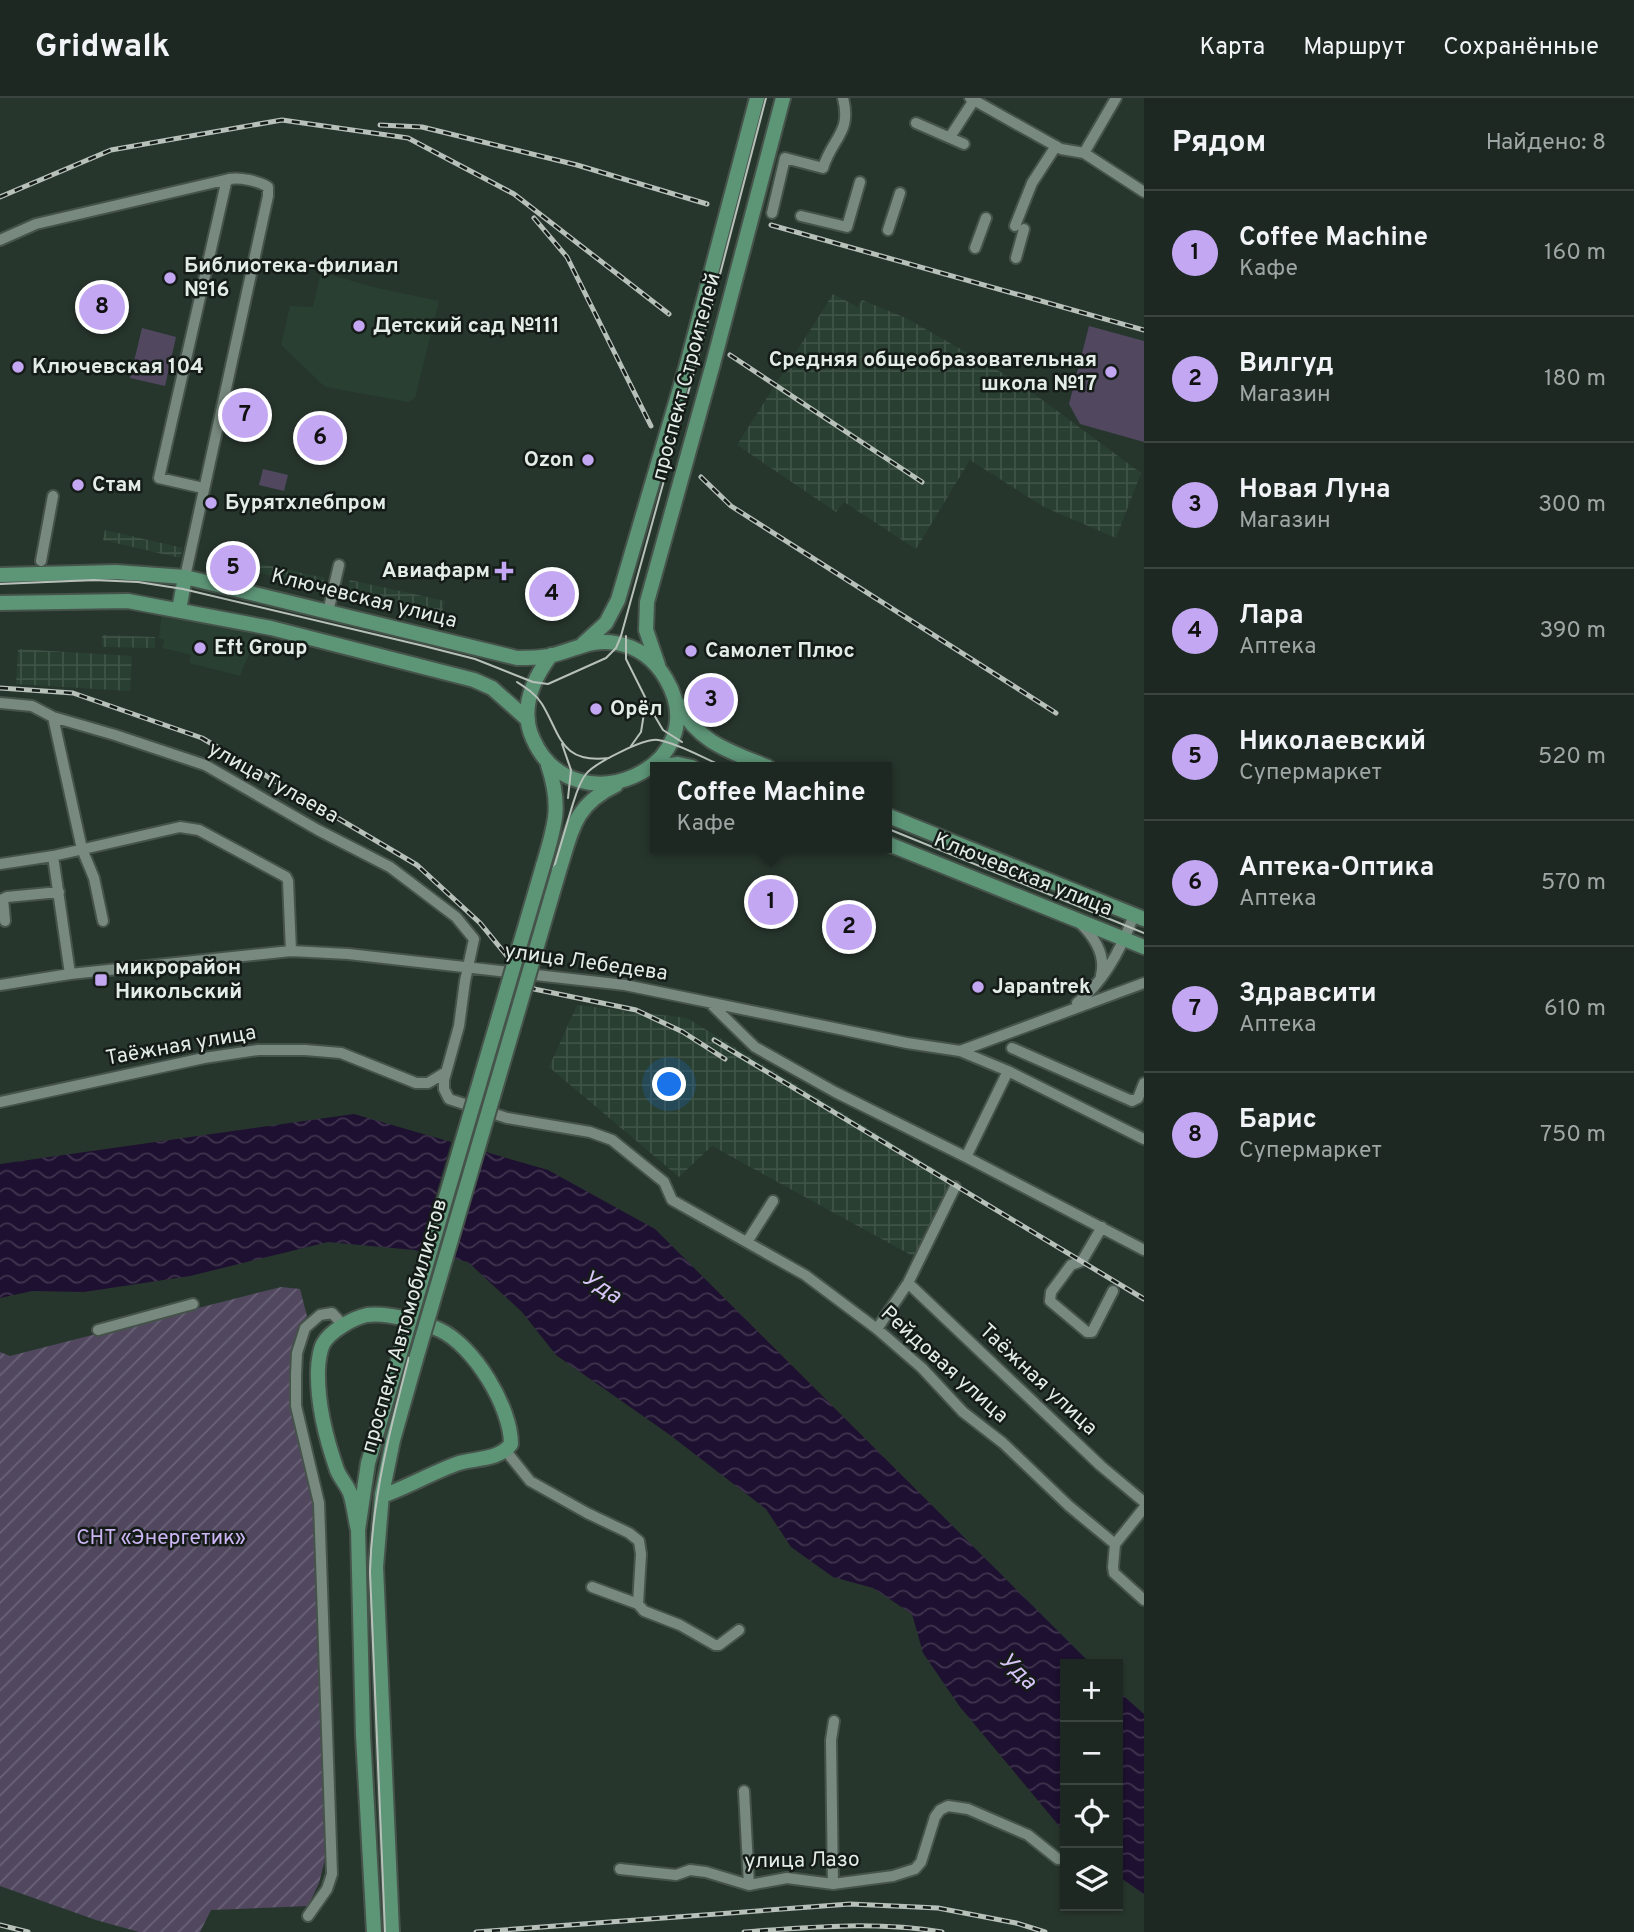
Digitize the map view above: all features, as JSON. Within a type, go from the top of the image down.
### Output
[{"type":"main road","name":"проспект Строителей","points":[[582,645],[606,623],[618,600],[686,368],[757,98]]},
{"type":"main road","name":"проспект Строителей","points":[[659,666],[646,630],[647,602],[783,98]]},
{"type":"main road","name":"Ключевская улица","points":[[0,575],[116,572],[185,577],[503,656],[531,658],[551,655]]},
{"type":"main road","points":[[179,610],[185,577]]},
{"type":"main road","points":[[0,603],[128,601],[271,628],[456,674],[492,688],[528,720]]},
{"type":"main road","points":[[649,769],[633,777],[600,784],[586,783],[561,774],[548,765],[530,734],[528,720],[530,690],[537,674],[551,655],[606,641],[636,649],[659,666],[687,722],[713,744],[756,762]]},
{"type":"main road","points":[[657,762],[674,738],[677,703]]},
{"type":"main road","name":"проспект Автомобилистов","points":[[374,1932],[363,1735],[358,1530],[368,1463],[553,833],[558,803],[556,787],[548,765]]},
{"type":"main road","name":"проспект Автомобилистов","points":[[392,1932],[376,1567],[382,1496],[393,1440],[573,826],[587,803],[602,792],[633,777]]},
{"type":"main road","name":"Ключевская улица","points":[[892,817],[1139,917]]},
{"type":"main road","name":"Ключевская улица","points":[[892,845],[1144,947]]},
{"type":"main road","points":[[358,1530],[349,1491],[338,1473],[324,1422],[318,1368],[323,1343],[343,1325],[367,1315],[393,1316],[441,1330],[475,1361],[491,1382],[511,1433],[511,1444],[506,1451],[459,1464],[382,1496]]},
{"type":"main road","points":[[338,1473],[360,1470],[368,1463]]},
{"type":"street","points":[[772,214],[785,158],[823,168],[847,119],[843,98]]},
{"type":"street","points":[[1084,153],[1115,98]]},
{"type":"street","points":[[950,137],[972,99],[1056,146],[1084,153],[1144,192]]},
{"type":"street","points":[[916,123],[964,144]]},
{"type":"street","points":[[1016,258],[1019,228],[1032,183],[1056,146]]},
{"type":"street","points":[[0,240],[36,224],[234,177],[268,187],[185,577]]},
{"type":"street","points":[[203,488],[159,478],[229,178]]},
{"type":"street","points":[[801,216],[846,227],[860,182]]},
{"type":"street","points":[[888,230],[900,193]]},
{"type":"street","points":[[975,248],[986,218]]},
{"type":"street","points":[[41,561],[53,496]]},
{"type":"street","points":[[328,612],[339,565]]},
{"type":"street","name":"улица Тулаева","points":[[0,703],[32,706],[52,717],[205,765],[318,830],[390,867],[456,917],[474,939],[469,968]]},
{"type":"street","points":[[52,717],[82,849],[94,878],[103,921]]},
{"type":"street","points":[[0,863],[53,856],[180,827],[199,830],[286,877],[291,951]]},
{"type":"street","points":[[53,856],[70,974]]},
{"type":"street","points":[[5,921],[3,900],[7,897],[59,892]]},
{"type":"street","points":[[1065,1011],[1088,994],[1139,917]]},
{"type":"street","points":[[1077,919],[1097,944],[1103,968],[1101,977]]},
{"type":"street","name":"улица Лебедева","points":[[0,985],[70,974],[291,951],[348,954],[625,985],[907,1043],[960,1051],[1010,1072],[1144,1139]]},
{"type":"street","points":[[446,1072],[455,1044],[469,968]]},
{"type":"street","points":[[960,1051],[1144,983]]},
{"type":"street","points":[[712,1004],[755,1048],[835,1092],[1144,1250]]},
{"type":"street","points":[[966,1157],[1010,1072],[1012,1048],[1019,1028]]},
{"type":"street","points":[[1012,1048],[1132,1101],[1138,1098],[1144,1083]]},
{"type":"street","name":"Таёжная улица","points":[[0,1102],[204,1058],[258,1050],[305,1050],[341,1054],[416,1083],[428,1083],[446,1072]]},
{"type":"street","name":"Рейдовая улица","points":[[446,1072],[444,1089],[449,1099],[507,1118],[590,1132],[612,1140],[664,1182],[672,1200],[805,1275],[877,1329],[922,1368],[963,1412],[1003,1443],[1069,1506],[1115,1544]]},
{"type":"street","points":[[877,1329],[908,1283],[955,1187]]},
{"type":"street","points":[[747,1242],[773,1201]]},
{"type":"street","points":[[1102,1227],[1082,1261],[1071,1265],[1051,1292],[1050,1301],[1087,1332],[1092,1332],[1113,1291]]},
{"type":"street","name":"Таёжная улица","points":[[908,1283],[1101,1466],[1144,1502]]},
{"type":"street","points":[[98,1330],[193,1304]]},
{"type":"street","points":[[308,1916],[327,1889],[332,1874],[319,1503],[296,1406],[297,1353],[305,1328],[320,1315],[332,1313],[343,1325]]},
{"type":"street","points":[[506,1451],[530,1481],[587,1513],[629,1532],[639,1541],[641,1554],[638,1604]]},
{"type":"street","points":[[1144,1508],[1115,1544],[1113,1567],[1114,1573],[1144,1600]]},
{"type":"street","points":[[592,1587],[638,1604],[645,1611],[680,1625],[715,1645],[719,1645],[739,1630]]},
{"type":"street","points":[[833,1884],[831,1740],[834,1721]]},
{"type":"street","points":[[744,1791],[749,1885]]},
{"type":"street","name":"улица Лазо","points":[[620,1869],[676,1875],[690,1870],[749,1885],[786,1878],[833,1884],[893,1876],[915,1869],[921,1862],[935,1817],[940,1810],[948,1806],[968,1809],[1028,1835],[1058,1859]]},
{"type":"shaded area","name":"Детский сад №111","points":[[321,272],[373,287],[439,301],[415,398],[408,402],[325,387],[281,345],[290,306],[313,307]]},
{"type":"shaded area","points":[[833,294],[858,307],[862,300],[906,318],[1018,382],[1141,473],[1116,538],[1044,507],[970,460],[916,549],[844,502],[836,512],[737,445]]},
{"type":"shaded area","points":[[105,530],[183,548],[180,558],[103,540]]},
{"type":"shaded area","points":[[248,561],[325,578],[322,587],[246,570]]},
{"type":"shaded area","points":[[350,580],[445,601],[442,612],[347,591]]},
{"type":"shaded area","points":[[162,612],[258,633],[240,676],[189,663],[191,655],[162,648],[164,640],[159,638]]},
{"type":"shaded area","points":[[102,635],[155,637],[155,648],[102,647]]},
{"type":"shaded area","points":[[18,649],[132,656],[130,691],[16,684]]},
{"type":"shaded area","points":[[577,1005],[687,1018],[961,1185],[922,1261],[712,1146],[679,1177],[549,1067]]},
{"type":"green space","name":"Средняя общеобразовательная школа №17","points":[[1089,326],[1144,341],[1144,442],[1080,424],[1069,404]]},
{"type":"green space","points":[[142,328],[176,337],[165,386],[130,378]]},
{"type":"green space","points":[[263,469],[288,475],[284,491],[259,485]]},
{"type":"green space","name":"СНТ «Энергетик»","points":[[281,1287],[300,1289],[307,1316],[298,1329],[291,1349],[289,1386],[291,1407],[313,1506],[325,1859],[319,1883],[308,1906],[211,1910],[200,1932],[139,1932],[96,1920],[0,1886],[0,1352],[10,1356]]},
{"type":"water","name":"Уда","points":[[354,1114],[548,1170],[655,1229],[1086,1659],[1060,1659],[1060,1827],[960,1707],[923,1653],[912,1614],[873,1588],[833,1577],[791,1547],[766,1509],[670,1435],[556,1355],[522,1312],[468,1262],[414,1250],[328,1242],[190,1276],[84,1292],[32,1291],[0,1298],[0,1164]]},
{"type":"water","points":[[1123,1695],[1144,1714],[1144,1894],[1123,1879]]},
{"type":"pier","points":[[452,1139],[484,1148],[450,1261],[419,1254]]},
{"type":"tram line","points":[[0,584],[94,580],[138,582],[183,589],[475,659],[533,682],[548,684],[606,658],[616,648],[621,636],[766,98]]},
{"type":"tram line","points":[[626,636],[626,659],[653,713],[663,730],[682,742]]},
{"type":"tram line","points":[[517,682],[540,700],[564,745],[571,752],[593,759],[609,758]]},
{"type":"tram line","points":[[631,746],[641,732],[646,701]]},
{"type":"tram line","points":[[385,1932],[371,1544],[378,1490],[409,1357],[581,782],[586,774],[599,764],[651,740],[675,745],[714,762]]},
{"type":"tram line","points":[[562,744],[571,770],[568,798]]},
{"type":"tram line","points":[[892,830],[1144,933]]},
{"type":"railway","points":[[0,197],[111,150],[282,120],[408,138],[514,194],[669,314]]},
{"type":"railway","points":[[380,125],[422,127],[577,165],[707,204]]},
{"type":"railway","points":[[534,218],[567,257],[651,426]]},
{"type":"railway","points":[[771,225],[1144,330]]},
{"type":"railway","points":[[730,355],[922,482]]},
{"type":"railway","points":[[701,477],[731,506],[1056,713]]},
{"type":"railway","points":[[0,688],[73,693],[202,738],[417,865],[480,923],[534,989],[636,1010],[683,1032],[725,1059]]},
{"type":"railway","points":[[714,1040],[1144,1299]]},
{"type":"railway","points":[[476,1932],[850,1904],[938,1908],[1016,1923],[1045,1932]]},
{"type":"railway","points":[[0,1925],[28,1932]]},
{"type":"railway","points":[[744,1932],[868,1926],[942,1932]]},
{"type":"place","name":"Библиотека-филиал №16","points":[[170,278]]},
{"type":"place","name":"Барис","points":[[102,307]]},
{"type":"place","name":"Детский сад №111","points":[[359,326]]},
{"type":"place","name":"Ключевская 104","points":[[18,367]]},
{"type":"place","name":"Средняя общеобразовательная школа №17","points":[[1111,372]]},
{"type":"place","name":"Здравсити","points":[[245,415]]},
{"type":"place","name":"Аптека-Оптика","points":[[320,438]]},
{"type":"place","name":"Ozon","points":[[588,460]]},
{"type":"place","name":"Стам","points":[[78,485]]},
{"type":"place","name":"Бурятхлебпром","points":[[211,503]]},
{"type":"place","name":"Николаевский","points":[[233,568]]},
{"type":"place","name":"Авиафарм","points":[[504,571]]},
{"type":"place","name":"Лара","points":[[552,594]]},
{"type":"place","name":"Eft Group","points":[[200,648]]},
{"type":"place","name":"Самолет Плюс","points":[[691,651]]},
{"type":"place","name":"Новая Луна","points":[[711,700]]},
{"type":"place","name":"Орёл","points":[[596,709]]},
{"type":"place","name":"Coffee Machine","points":[[771,902]]},
{"type":"place","name":"Вилгуд","points":[[849,927]]},
{"type":"place","name":"микрорайон Никольский","points":[[101,980]]},
{"type":"place","name":"Japantrek","points":[[978,987]]}]
